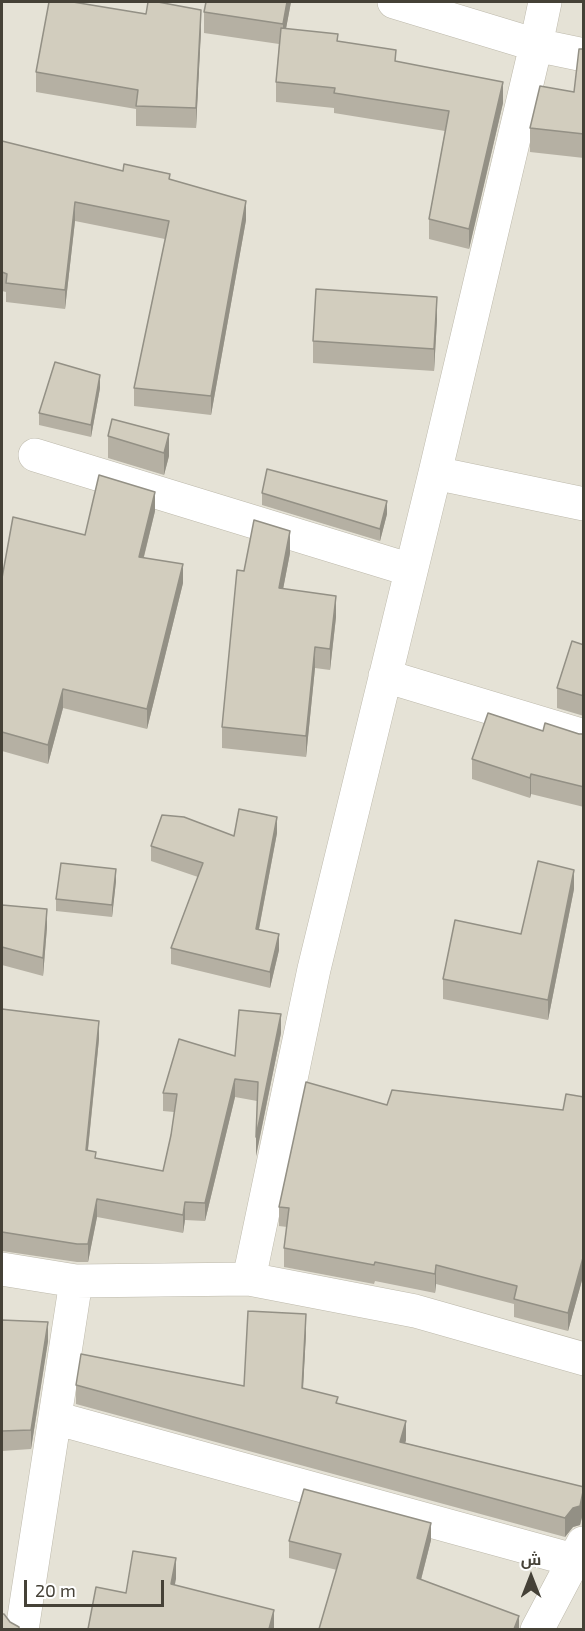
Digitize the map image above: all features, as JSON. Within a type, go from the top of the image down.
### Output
[{"type":"street","points":[[394,2],[536,45],[584,55]]},
{"type":"street","points":[[249,1280],[314,969],[435,473],[545,2]]},
{"type":"street","points":[[35,455],[411,570]]},
{"type":"street","points":[[435,473],[584,504]]},
{"type":"street","points":[[385,676],[584,736]]},
{"type":"street","points":[[2,1269],[76,1281],[249,1280],[415,1311],[584,1359]]},
{"type":"street","points":[[22,1629],[76,1281]]},
{"type":"street","points":[[55,1418],[578,1551],[537,1629]]},
{"type":"shaded area","points":[[2,2],[583,2],[583,1629],[2,1629]]},
{"type":"building","points":[[49,2],[73,2],[146,14],[148,2],[201,10],[196,108],[136,106],[138,90],[36,72]]},
{"type":"building","points":[[206,2],[287,2],[283,24],[204,12]]},
{"type":"building","points":[[281,28],[338,34],[337,41],[396,50],[395,61],[503,82],[469,229],[429,219],[449,111],[334,93],[335,88],[276,82]]},
{"type":"building","points":[[579,49],[584,49],[584,134],[530,128],[540,86],[574,92]]},
{"type":"building","points":[[2,141],[123,171],[124,164],[170,174],[169,179],[246,201],[211,396],[134,388],[169,221],[75,202],[65,290],[6,283],[7,274],[2,272]]},
{"type":"building","points":[[316,289],[437,297],[434,349],[313,341]]},
{"type":"building","points":[[55,362],[100,375],[91,425],[39,413]]},
{"type":"building","points":[[112,419],[169,434],[164,453],[108,436]]},
{"type":"building","points":[[267,469],[387,501],[380,529],[262,493]]},
{"type":"building","points":[[99,475],[155,492],[139,557],[183,564],[147,709],[63,689],[48,745],[2,732],[2,578],[13,517],[85,535]]},
{"type":"building","points":[[254,520],[290,531],[279,588],[336,596],[330,649],[315,647],[306,736],[222,727],[237,570],[244,571]]},
{"type":"building","points":[[572,641],[584,645],[584,696],[557,688]]},
{"type":"building","points":[[488,713],[543,731],[545,723],[584,734],[584,787],[531,774],[530,778],[472,759]]},
{"type":"building","points":[[239,809],[277,817],[256,929],[279,934],[270,972],[171,948],[203,863],[151,846],[162,815],[184,817],[234,836]]},
{"type":"building","points":[[538,861],[574,870],[548,1000],[443,979],[455,920],[521,934]]},
{"type":"building","points":[[61,863],[116,869],[112,905],[56,899]]},
{"type":"building","points":[[2,905],[47,909],[43,958],[2,947]]},
{"type":"building","points":[[2,1009],[99,1021],[86,1150],[96,1152],[95,1158],[163,1171],[177,1094],[163,1093],[179,1039],[235,1056],[239,1010],[281,1014],[256,1137],[258,1082],[235,1079],[205,1203],[185,1202],[183,1215],[97,1199],[88,1244],[2,1232]]},
{"type":"building","points":[[306,1082],[387,1105],[392,1090],[563,1110],[566,1094],[584,1097],[584,1254],[568,1313],[514,1299],[517,1286],[436,1265],[435,1274],[284,1248],[289,1208],[279,1207]]},
{"type":"building","points":[[248,1311],[306,1314],[302,1388],[338,1397],[336,1403],[406,1421],[400,1442],[584,1487],[580,1506],[573,1508],[565,1518],[76,1385],[81,1354],[244,1386]]},
{"type":"building","points":[[2,1320],[48,1322],[31,1430],[2,1431]]},
{"type":"building","points":[[304,1489],[431,1523],[417,1578],[519,1616],[514,1629],[319,1629],[341,1554],[289,1541]]},
{"type":"building","points":[[133,1551],[176,1558],[171,1584],[274,1610],[269,1629],[88,1629],[96,1587],[126,1593]]},
{"type":"building","points":[[2,1614],[19,1627],[19,1629],[2,1629]]}]
